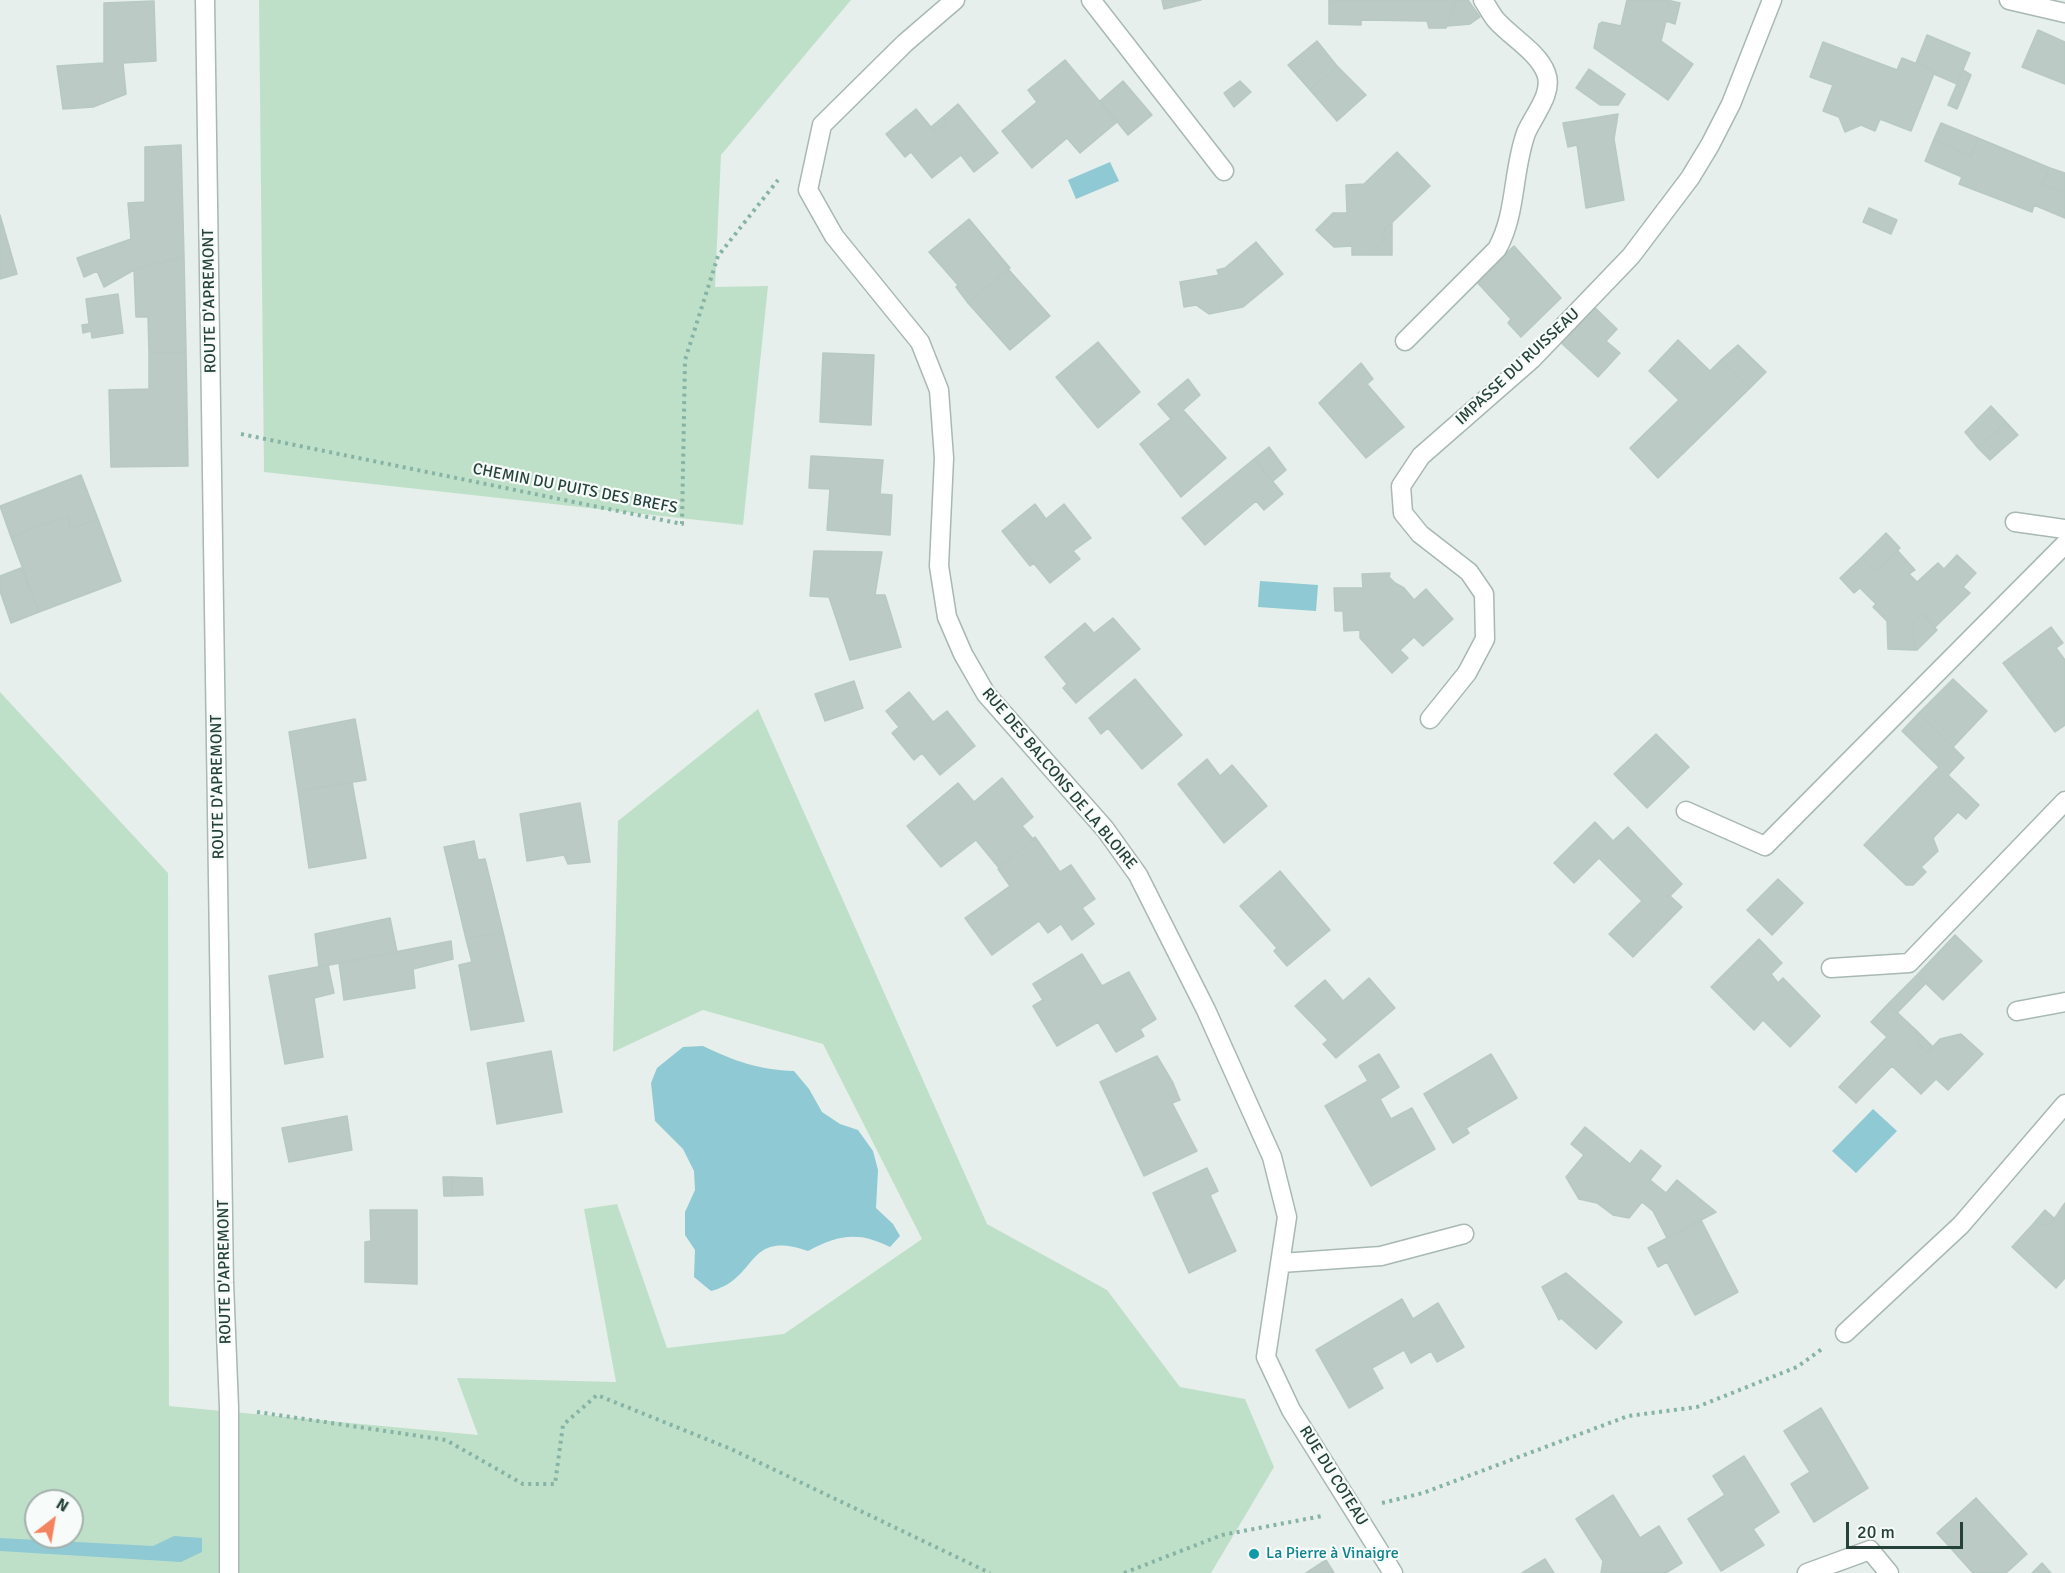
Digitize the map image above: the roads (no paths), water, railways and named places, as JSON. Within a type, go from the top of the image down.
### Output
[{"type":"street","name":"ROUTE D'APREMONT","points":[[205,0],[230,1573]]},
{"type":"street","name":"RUE DES BALCONS DE LA BLOIRE","points":[[955,0],[905,43],[822,125],[808,190],[834,236],[920,342],[939,390],[944,458],[939,566],[947,617],[959,645],[986,694],[1105,829],[1138,875],[1206,1010],[1272,1157],[1287,1217],[1266,1357],[1292,1410]]},
{"type":"street","points":[[1091,0],[1224,171]]},
{"type":"street","points":[[1405,341],[1497,249],[1507,231],[1512,213],[1518,160],[1527,131],[1547,92],[1548,76],[1541,64],[1495,18],[1483,0]]},
{"type":"street","name":"IMPASSE DU RUISSEAU","points":[[1430,719],[1467,673],[1485,639],[1484,594],[1469,572],[1420,534],[1403,513],[1401,486],[1421,456],[1532,359],[1631,256],[1652,229],[1690,178],[1710,145],[1744,72],[1772,0]]},
{"type":"street","points":[[2009,0],[2065,13]]},
{"type":"street","points":[[2016,522],[2065,529]]},
{"type":"street","points":[[1686,811],[1766,846],[2065,544]]},
{"type":"street","points":[[1832,968],[1909,963],[2065,801]]},
{"type":"street","points":[[2017,1011],[2065,1002]]},
{"type":"street","points":[[1845,1334],[1961,1225],[2065,1104]]},
{"type":"street","points":[[1281,1263],[1381,1256],[1464,1234]]},
{"type":"street","name":"RUE DU COTEAU","points":[[1292,1410],[1393,1573]]},
{"type":"street","points":[[1807,1573],[1870,1550],[1889,1573]]},
{"type":"water","points":[[1110,162],[1119,181],[1076,199],[1068,180]]},
{"type":"water","points":[[1260,581],[1318,585],[1316,611],[1258,607]]},
{"type":"water","points":[[703,1046],[747,1064],[794,1071],[809,1089],[822,1112],[840,1124],[858,1130],[873,1151],[878,1170],[876,1208],[893,1224],[900,1236],[890,1247],[858,1237],[839,1238],[808,1251],[788,1246],[773,1246],[754,1258],[738,1277],[711,1291],[694,1277],[695,1250],[685,1235],[685,1212],[695,1190],[694,1171],[683,1149],[655,1121],[651,1083],[657,1068],[683,1047]]},
{"type":"water","points":[[1873,1109],[1897,1131],[1856,1173],[1832,1151]]},
{"type":"water","points":[[174,1536],[202,1538],[202,1552],[181,1562],[0,1551],[0,1538],[24,1539],[24,1549],[84,1549],[84,1542],[153,1546]]},
{"type":"place","name":"La Pierre à Vinaigre","points":[[1254,1554]]}]
